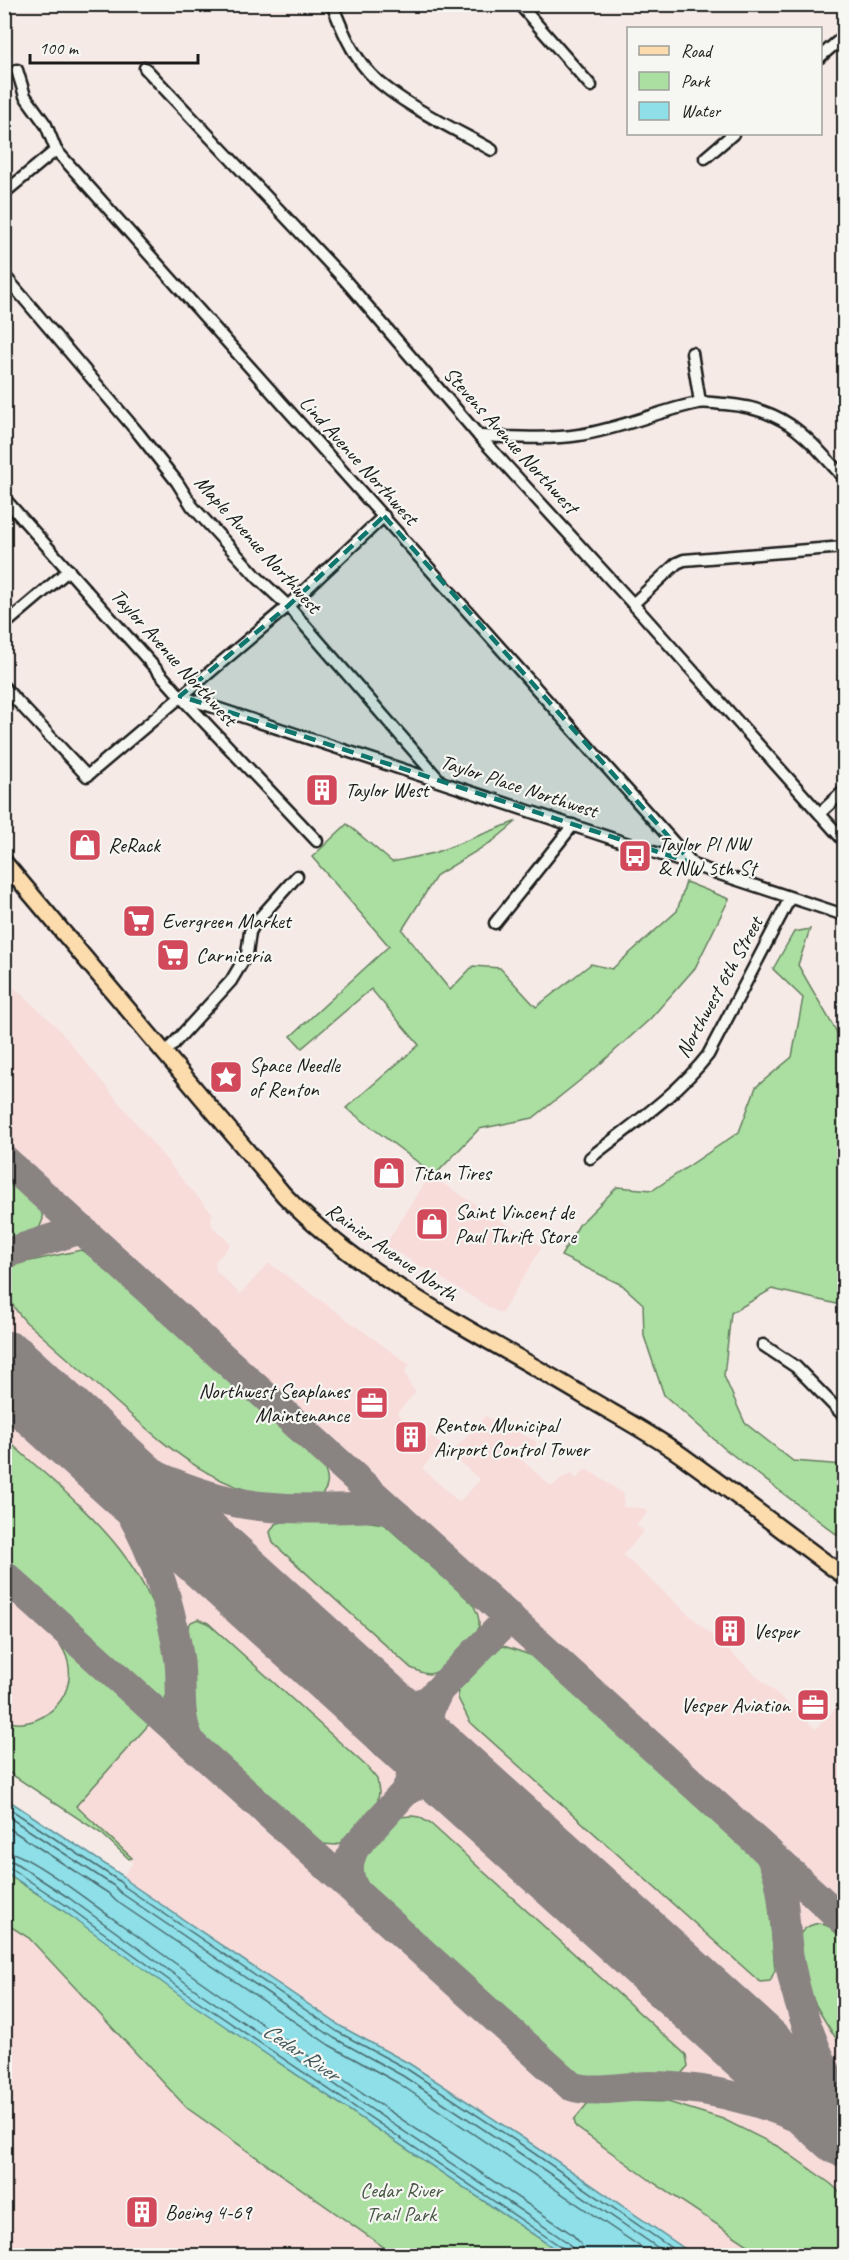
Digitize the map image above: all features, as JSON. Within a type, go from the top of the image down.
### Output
[{"type":"main road","name":"Rainier Avenue North","points":[[4,862],[301,1213],[338,1244],[425,1304],[582,1394],[687,1459],[844,1576]]},
{"type":"street","points":[[332,4],[348,42],[366,70],[385,87],[411,104],[492,150]]},
{"type":"street","points":[[519,4],[591,86]]},
{"type":"street","points":[[822,55],[844,36]]},
{"type":"street","name":"Stevens Avenue Northwest","points":[[145,68],[344,279],[479,436],[633,604],[844,841]]},
{"type":"street","name":"Lind Avenue Northwest","points":[[17,70],[25,96],[46,124],[56,150],[692,863]]},
{"type":"street","points":[[705,158],[732,135]]},
{"type":"street","points":[[4,193],[56,150]]},
{"type":"street","name":"Maple Avenue Northwest","points":[[4,275],[139,434],[177,482],[192,506],[258,578],[288,606],[440,781]]},
{"type":"street","points":[[692,353],[700,402]]},
{"type":"street","points":[[479,436],[541,438],[579,435],[619,426],[700,402],[735,405],[755,409],[792,425],[806,435],[844,478]]},
{"type":"street","name":"Taylor Avenue Northwest","points":[[4,498],[180,696],[317,841]]},
{"type":"street","points":[[4,687],[87,776],[288,606],[384,516]]},
{"type":"street","points":[[633,604],[676,563],[684,560],[844,547]]},
{"type":"street","points":[[4,625],[69,570]]},
{"type":"street","name":"Taylor Place Northwest","points":[[180,696],[844,915]]},
{"type":"street","points":[[820,813],[844,791]]},
{"type":"street","points":[[495,923],[573,825]]},
{"type":"street","points":[[165,1053],[231,981],[248,954],[250,932],[255,923],[297,876]]},
{"type":"street","name":"Northwest 6th Street","points":[[591,1158],[695,1072],[708,1055],[790,898]]},
{"type":"street","points":[[763,1345],[795,1367],[844,1416]]},
{"type":"highlighted area","points":[[384,516],[692,863],[573,825],[180,696],[288,606]]},
{"type":"shaded area","points":[[5,979],[57,1027],[213,1214],[212,1226],[231,1244],[215,1262],[216,1271],[240,1294],[269,1263],[410,1365],[405,1371],[410,1385],[416,1392],[397,1413],[407,1423],[396,1434],[416,1452],[431,1436],[442,1446],[422,1468],[459,1502],[480,1480],[451,1454],[485,1416],[536,1441],[536,1446],[522,1460],[552,1487],[561,1478],[572,1474],[576,1479],[583,1471],[588,1470],[624,1494],[623,1507],[643,1508],[648,1512],[636,1525],[644,1531],[623,1555],[816,1729],[836,1708],[844,1716],[844,2255],[694,2255],[526,2140],[410,2064],[342,2027],[128,1882],[123,1876],[133,1863],[102,1834],[5,1770]]},
{"type":"shaded area","points":[[430,1175],[542,1247],[501,1314],[390,1248],[383,1248]]},
{"type":"shaded area","points":[[4,1923],[28,1938],[187,2108],[395,2255],[5,2255]]},
{"type":"green space","points":[[517,821],[493,841],[437,875],[402,930],[450,990],[473,966],[500,968],[536,1007],[591,964],[612,969],[677,911],[686,882],[729,899],[695,968],[650,1019],[598,1066],[533,1118],[479,1129],[435,1175],[346,1108],[419,1045],[371,989],[302,1048],[291,1036],[389,946],[312,857],[347,824],[392,862],[434,853]]},
{"type":"green space","points":[[810,929],[798,965],[839,1036],[844,1030],[844,1307],[772,1289],[731,1313],[724,1376],[745,1423],[793,1461],[844,1465],[844,1540],[725,1449],[664,1395],[644,1336],[643,1304],[622,1285],[561,1256],[579,1225],[617,1187],[653,1190],[739,1132],[756,1087],[792,1057],[803,998],[773,969],[794,932]]},
{"type":"green space","points":[[4,1178],[41,1210],[43,1219],[39,1229],[5,1241]]},
{"type":"green space","points":[[81,1250],[91,1256],[323,1466],[327,1484],[318,1499],[287,1498],[258,1493],[206,1472],[160,1440],[26,1322],[8,1296],[8,1273],[12,1265]]},
{"type":"green space","points":[[5,1438],[82,1508],[129,1561],[147,1591],[159,1622],[166,1657],[168,1685],[164,1702],[152,1698],[5,1562]]},
{"type":"green space","points":[[286,1521],[364,1521],[384,1524],[472,1603],[479,1623],[473,1639],[451,1662],[435,1672],[427,1674],[411,1668],[273,1543],[270,1532],[275,1524]]},
{"type":"green space","points":[[198,1619],[208,1623],[366,1766],[377,1779],[379,1792],[377,1806],[347,1839],[336,1845],[311,1842],[212,1755],[200,1741],[192,1724],[190,1670],[185,1633],[191,1622]]},
{"type":"green space","points":[[58,1635],[152,1721],[76,1806],[132,1858],[129,1859],[102,1834],[5,1770],[5,1721],[18,1723],[43,1717],[53,1709],[67,1688],[68,1662],[65,1652],[55,1637]]},
{"type":"green space","points":[[504,1646],[533,1656],[766,1869],[775,1970],[770,1981],[760,1982],[470,1722],[458,1698],[459,1686],[492,1651]]},
{"type":"green space","points":[[412,1816],[431,1824],[686,2055],[688,2066],[681,2074],[575,2077],[562,2071],[366,1891],[356,1879],[357,1869],[364,1852],[376,1837],[398,1817]]},
{"type":"green space","name":"Cedar River Trail Park","points":[[4,1872],[61,1909],[288,2069],[564,2255],[395,2255],[187,2108],[29,1938],[5,1923]]},
{"type":"green space","points":[[820,1923],[830,1927],[844,1940],[844,2050],[814,2002],[798,1961],[797,1943],[804,1930]]},
{"type":"green space","points":[[599,2100],[668,2102],[723,2119],[779,2147],[844,2196],[844,2255],[763,2255],[654,2183],[576,2127],[574,2120],[588,2103]]},
{"type":"water","name":"Cedar River","points":[[5,1798],[123,1876],[128,1882],[342,2027],[410,2064],[694,2255],[564,2255],[192,2004],[61,1909],[5,1872]]},
{"type":"taxiway","points":[[4,1159],[844,1921]]},
{"type":"taxiway","points":[[4,1254],[81,1229]]},
{"type":"taxiway","points":[[64,1422],[133,1464],[207,1495],[260,1506],[318,1509],[375,1507],[388,1510],[398,1516]]},
{"type":"taxiway","points":[[82,1442],[119,1492],[146,1543],[157,1570],[173,1628],[179,1658],[182,1713],[187,1735],[192,1744]]},
{"type":"taxiway","points":[[4,1575],[571,2086],[599,2090],[649,2086],[675,2087],[726,2094],[799,2118],[844,2142]]},
{"type":"taxiway","points":[[362,1691],[395,1705],[411,1706],[429,1700],[510,1617]]},
{"type":"taxiway","points":[[437,1694],[429,1714],[428,1732],[445,1767]]},
{"type":"taxiway","points":[[398,1725],[412,1758],[412,1775],[405,1792]]},
{"type":"taxiway","points":[[358,1895],[349,1871],[352,1853],[405,1792],[421,1784],[436,1781],[452,1783],[469,1789]]},
{"type":"taxiway","points":[[768,1852],[774,1864],[781,1891],[788,1951],[799,2001],[818,2054],[844,2105]]},
{"type":"runway","points":[[4,1368],[844,2129]]},
{"type":"place","name":"Taylor West","points":[[322,790]]},
{"type":"place","name":"ReRack","points":[[85,845]]},
{"type":"place","name":"Taylor Pl NW & NW 5th St","points":[[635,856]]},
{"type":"place","name":"Evergreen Market","points":[[139,921]]},
{"type":"place","name":"Carniceria","points":[[173,955]]},
{"type":"place","name":"Space Needle of Renton","points":[[226,1077]]},
{"type":"place","name":"Titan Tires","points":[[389,1173]]},
{"type":"place","name":"Saint Vincent de Paul Thrift Store","points":[[432,1224]]},
{"type":"place","name":"Northwest Seaplanes Maintenance","points":[[372,1403]]},
{"type":"place","name":"Renton Municipal Airport Control Tower","points":[[411,1437]]},
{"type":"place","name":"Vesper","points":[[730,1631]]},
{"type":"place","name":"Vesper Aviation","points":[[813,1705]]},
{"type":"place","name":"Boeing 4-69","points":[[142,2212]]}]
